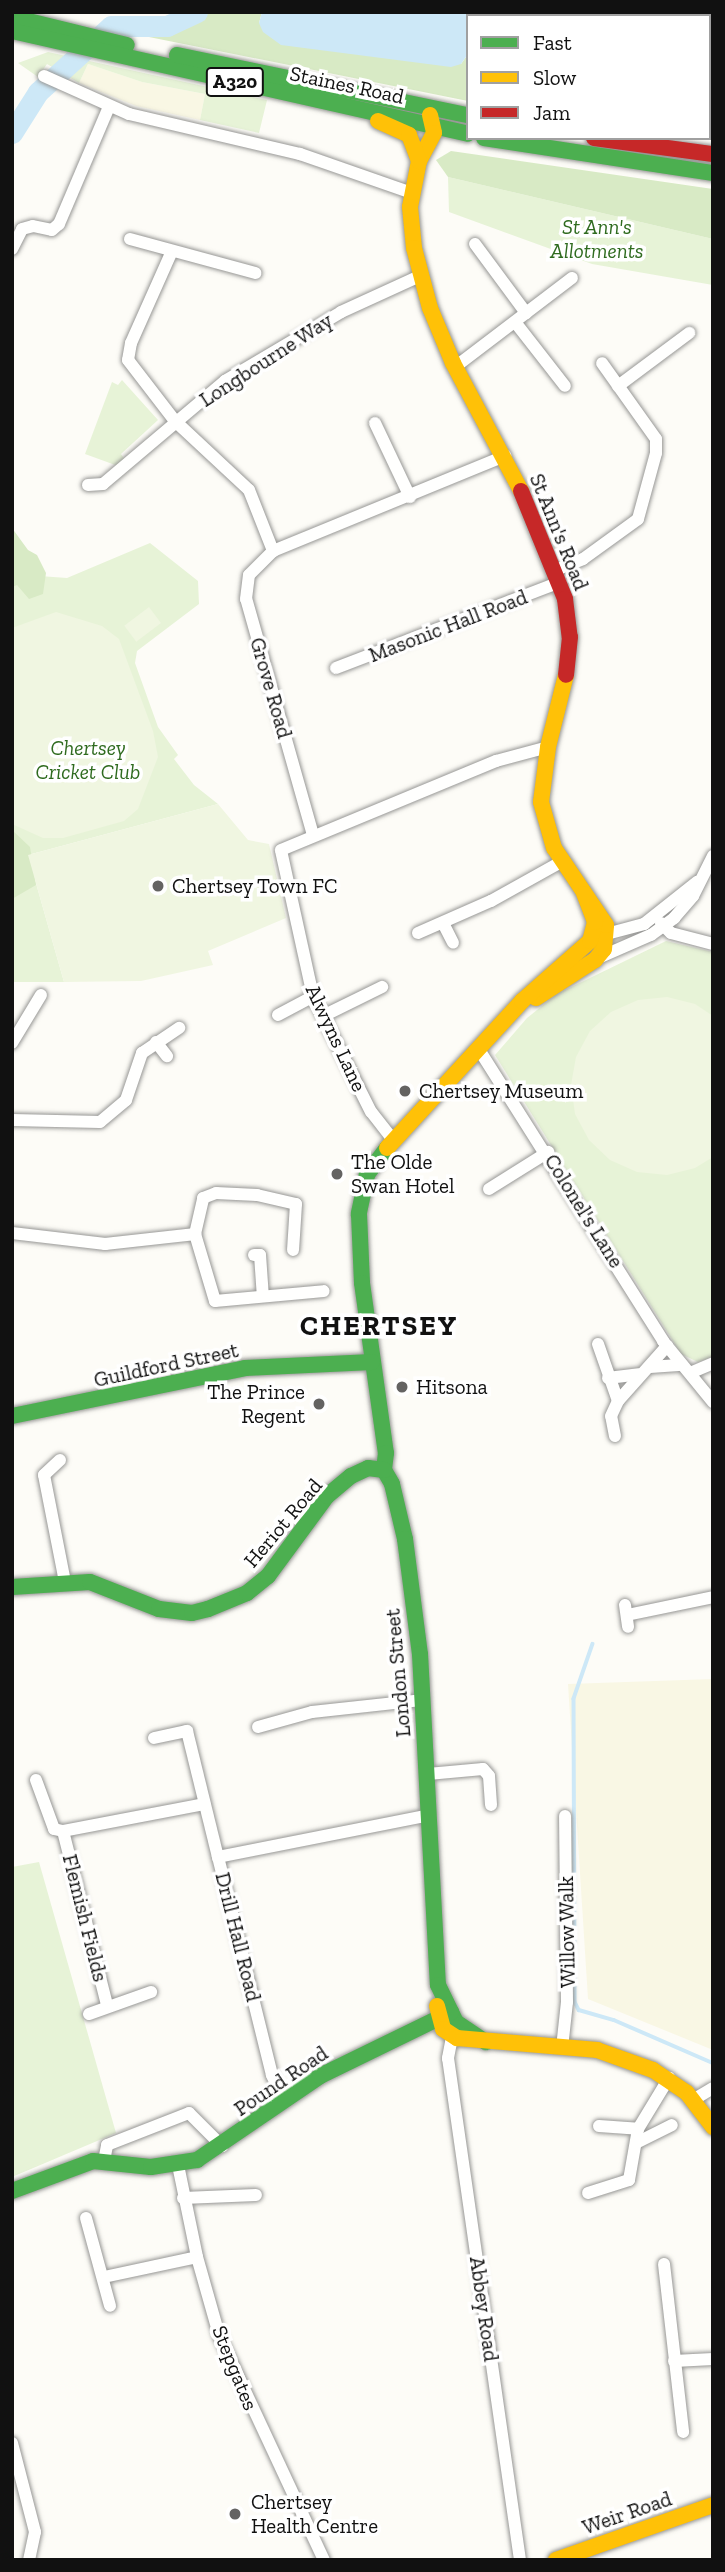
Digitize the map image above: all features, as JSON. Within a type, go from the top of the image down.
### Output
[{"type":"main road","points":[[12,18],[27,24],[31,36]]},
{"type":"main road","name":"Staines Road","points":[[12,18],[62,36],[355,112],[434,124],[466,133]]},
{"type":"main road","name":"Staines Road","points":[[12,31],[31,36],[62,36]]},
{"type":"main road","name":"Staines Road","points":[[116,49],[466,115]]},
{"type":"main road","points":[[423,106],[434,124]]},
{"type":"main road","points":[[355,112],[409,135],[419,161]]},
{"type":"main road","name":"St Ann's Road","points":[[434,124],[430,146],[419,161],[412,193],[410,226],[422,275],[455,367],[505,456],[558,576],[569,645],[548,747],[541,802],[548,834],[561,862],[600,911],[607,934]]},
{"type":"main road","points":[[430,146],[446,139],[466,139]]},
{"type":"main road","points":[[495,140],[713,173]]},
{"type":"main road","points":[[609,140],[713,154]]},
{"type":"main road","name":"St Ann's Road","points":[[584,894],[595,922],[590,941]]},
{"type":"main road","points":[[510,1015],[594,960],[607,934]]},
{"type":"main road","points":[[510,1015],[590,941]]},
{"type":"main road","name":"London Street","points":[[448,2023],[438,1985],[423,1700],[405,1539],[392,1484],[384,1470],[386,1453],[372,1362],[359,1214],[367,1175],[394,1141],[510,1015]]},
{"type":"main road","name":"Guildford Street","points":[[12,1416],[131,1395],[245,1368],[372,1362]]},
{"type":"main road","name":"Heriot Road","points":[[12,1587],[65,1582],[104,1585],[177,1613],[208,1609],[247,1593],[268,1576],[327,1496],[344,1484],[384,1470]]},
{"type":"main road","points":[[448,2023],[486,2042],[597,2050],[669,2078],[693,2100],[713,2127]]},
{"type":"main road","name":"Pound Road","points":[[178,2165],[222,2146],[337,2066],[411,2033],[448,2023]]},
{"type":"main road","points":[[12,2191],[78,2164],[104,2161],[151,2167],[178,2165]]},
{"type":"main road","name":"Weir Road","points":[[556,2560],[713,2505]]},
{"type":"street","points":[[44,76],[109,107],[300,155],[412,193]]},
{"type":"street","points":[[12,249],[22,229],[33,226],[52,230],[59,224],[109,107]]},
{"type":"street","points":[[130,239],[255,273]]},
{"type":"street","points":[[475,244],[526,313]]},
{"type":"street","points":[[172,251],[131,343],[128,360],[175,421],[248,490],[273,551]]},
{"type":"street","name":"Longbourne Way","points":[[88,485],[103,484],[225,381],[285,344],[422,275]]},
{"type":"street","points":[[455,367],[572,278]]},
{"type":"street","points":[[515,322],[565,386]]},
{"type":"street","points":[[618,386],[689,333]]},
{"type":"street","name":"Masonic Hall Road","points":[[336,668],[558,576],[638,519],[657,443],[602,363]]},
{"type":"street","points":[[375,423],[410,497]]},
{"type":"street","name":"Grove Road","points":[[313,835],[246,599],[249,575],[273,551],[505,456]]},
{"type":"street","points":[[313,835],[496,761],[548,747]]},
{"type":"street","name":"Alwyns Lane","points":[[313,835],[284,846],[282,868],[313,996],[371,1112],[394,1141]]},
{"type":"street","points":[[594,960],[660,922],[700,878],[713,856]]},
{"type":"street","points":[[418,933],[443,923],[561,862]]},
{"type":"street","points":[[590,941],[607,934],[660,922],[713,944]]},
{"type":"street","points":[[443,923],[453,943]]},
{"type":"street","points":[[323,1016],[382,987]]},
{"type":"street","points":[[12,1043],[41,995]]},
{"type":"street","points":[[278,1015],[313,996]]},
{"type":"street","points":[[14,1010],[27,1017]]},
{"type":"street","points":[[12,1120],[100,1122],[126,1100],[135,1063],[156,1042],[180,1028]]},
{"type":"street","points":[[156,1042],[167,1056]]},
{"type":"street","name":"Colonel's Lane","points":[[478,1048],[548,1152],[667,1346],[713,1402]]},
{"type":"street","points":[[489,1189],[548,1152]]},
{"type":"street","points":[[293,1251],[296,1204],[257,1195],[216,1193],[200,1200],[195,1234],[215,1301],[263,1294],[324,1291]]},
{"type":"street","points":[[12,1233],[105,1244],[195,1234]]},
{"type":"street","points":[[254,1255],[260,1255],[263,1294]]},
{"type":"street","points":[[598,1344],[618,1401]]},
{"type":"street","points":[[615,1436],[611,1416],[618,1401],[667,1346]]},
{"type":"street","points":[[608,1378],[644,1371],[686,1369],[713,1363]]},
{"type":"street","points":[[60,1461],[44,1475],[65,1582]]},
{"type":"street","points":[[627,1615],[713,1597]]},
{"type":"street","points":[[258,1727],[322,1710],[423,1700]]},
{"type":"street","points":[[154,1738],[187,1731],[218,1857]]},
{"type":"street","points":[[428,1774],[483,1769],[489,1776],[491,1805]]},
{"type":"street","points":[[36,1780],[54,1829],[63,1831],[204,1804]]},
{"type":"street","name":"Drill Hall Road","points":[[284,2101],[272,2076],[218,1857],[430,1815]]},
{"type":"street","name":"Willow Walk","points":[[562,2048],[568,2002],[565,1816]]},
{"type":"street","name":"Flemish Fields","points":[[63,1831],[107,2005]]},
{"type":"street","name":"Flemish Fields","points":[[89,2014],[107,2005],[151,1992]]},
{"type":"street","name":"Abbey Road","points":[[448,2023],[447,2058],[520,2560]]},
{"type":"street","points":[[588,2193],[629,2180],[638,2129],[669,2078]]},
{"type":"street","points":[[693,2100],[711,2088]]},
{"type":"street","points":[[104,2161],[107,2144],[189,2113],[222,2146]]},
{"type":"street","points":[[636,2143],[672,2125]]},
{"type":"street","points":[[599,2126],[638,2129]]},
{"type":"street","name":"Stepgates","points":[[178,2165],[197,2257],[231,2365],[324,2560]]},
{"type":"street","points":[[183,2198],[256,2195]]},
{"type":"street","points":[[86,2218],[110,2306]]},
{"type":"street","points":[[104,2277],[197,2257]]},
{"type":"street","points":[[664,2264],[683,2432]]},
{"type":"street","points":[[674,2361],[713,2359]]},
{"type":"street","points":[[12,2443],[35,2532],[29,2560]]},
{"type":"shaded area","points":[[88,64],[142,82],[205,94],[200,120],[136,106],[79,83]]},
{"type":"shaded area","points":[[713,1679],[713,2050],[588,1999],[568,1684]]},
{"type":"green space","points":[[208,12],[262,12],[259,23],[461,64],[466,57],[466,101],[124,32],[175,32]]},
{"type":"green space","points":[[48,52],[267,100],[259,133],[200,120],[205,94],[142,82],[88,64],[79,83],[47,64],[38,77],[18,63]]},
{"type":"green space","points":[[451,151],[713,189],[713,239],[448,177],[436,160]]},
{"type":"green space","name":"St Ann's Allotments","points":[[448,177],[713,239],[713,285],[592,264],[449,212]]},
{"type":"green space","points":[[122,380],[158,420],[121,454],[126,461],[118,466],[85,454],[112,382],[118,385]]},
{"type":"green space","points":[[12,528],[28,550],[37,555],[46,573],[43,594],[29,599],[17,585],[12,587]]},
{"type":"green space","name":"Chertsey Cricket Club","points":[[150,543],[198,581],[199,604],[137,651],[135,663],[158,727],[178,755],[174,759],[194,785],[218,804],[28,855],[64,982],[12,982],[12,574],[67,578]]},
{"type":"green space","points":[[149,607],[161,623],[136,642],[124,626]]},
{"type":"green space","name":"Chertsey Cricket Club","points":[[56,612],[102,626],[119,639],[153,731],[158,757],[138,809],[124,821],[63,838],[43,838],[12,824],[12,628]]},
{"type":"green space","name":"Chertsey Town FC","points":[[218,804],[248,840],[269,844],[286,918],[208,951],[213,965],[141,981],[64,982],[28,855]]},
{"type":"green space","points":[[12,830],[30,847],[36,885],[12,899]]},
{"type":"green space","points":[[666,941],[713,952],[713,1357],[698,1362],[681,1354],[495,1055],[527,1018],[557,994]]},
{"type":"green space","points":[[667,997],[695,1004],[713,1016],[713,1157],[695,1168],[667,1175],[637,1172],[610,1160],[589,1140],[575,1114],[571,1085],[576,1057],[590,1031],[611,1012],[638,1000]]},
{"type":"green space","points":[[39,1862],[116,2133],[12,2177],[12,1867]]},
{"type":"water","points":[[262,12],[493,12],[466,14],[466,57],[461,64],[451,67],[281,45],[263,32],[259,23]]},
{"type":"water","points":[[713,12],[713,85],[711,14],[521,14]]},
{"type":"waterway","points":[[12,133],[38,92],[111,26],[167,26],[197,12]]},
{"type":"waterway","points":[[593,1644],[574,1699],[575,2002],[579,2010],[614,2020],[713,2063]]},
{"type":"traffic: fast","points":[[12,17],[127,45]]},
{"type":"traffic: fast","points":[[12,31],[466,134]]},
{"type":"traffic: fast","points":[[177,55],[466,115]]},
{"type":"traffic: fast","points":[[497,140],[713,173]]},
{"type":"traffic: fast","points":[[387,1148],[367,1175],[359,1214],[362,1283],[386,1453],[384,1470],[392,1484],[405,1539],[420,1654],[438,1985],[456,2022],[486,2042]]},
{"type":"traffic: fast","points":[[12,1416],[245,1368],[372,1362]]},
{"type":"traffic: fast","points":[[12,1587],[90,1582],[159,1609],[192,1613],[208,1609],[247,1593],[268,1576],[327,1496],[351,1476],[368,1468],[384,1470]]},
{"type":"traffic: fast","points":[[12,2191],[93,2161],[151,2167],[197,2160],[320,2076],[451,2012]]},
{"type":"traffic: slow","points":[[430,115],[434,133],[419,161],[410,207],[414,248],[430,308],[453,363],[521,491]]},
{"type":"traffic: slow","points":[[378,121],[409,135],[419,161]]},
{"type":"traffic: slow","points":[[536,998],[595,960],[604,949],[606,925],[554,848],[541,802],[548,747],[566,675]]},
{"type":"traffic: slow","points":[[387,1148],[522,1001],[590,941],[595,922],[584,894]]},
{"type":"traffic: slow","points":[[437,2006],[443,2029],[457,2038],[597,2050],[653,2070],[687,2093],[713,2127]]},
{"type":"traffic: slow","points":[[556,2560],[713,2505]]},
{"type":"traffic: jam","points":[[609,140],[713,154]]},
{"type":"traffic: jam","points":[[521,491],[565,599],[570,637],[566,675]]},
{"type":"place","name":"Chertsey Town FC","points":[[158,886]]},
{"type":"place","name":"Chertsey Museum","points":[[405,1091]]},
{"type":"place","name":"The Olde Swan Hotel","points":[[337,1174]]},
{"type":"place","name":"Hitsona","points":[[402,1387]]},
{"type":"place","name":"The Prince Regent","points":[[319,1404]]},
{"type":"place","name":"Chertsey Health Centre","points":[[235,2514]]},
{"type":"district","name":"CHERTSEY","points":[[379,1326]]}]
